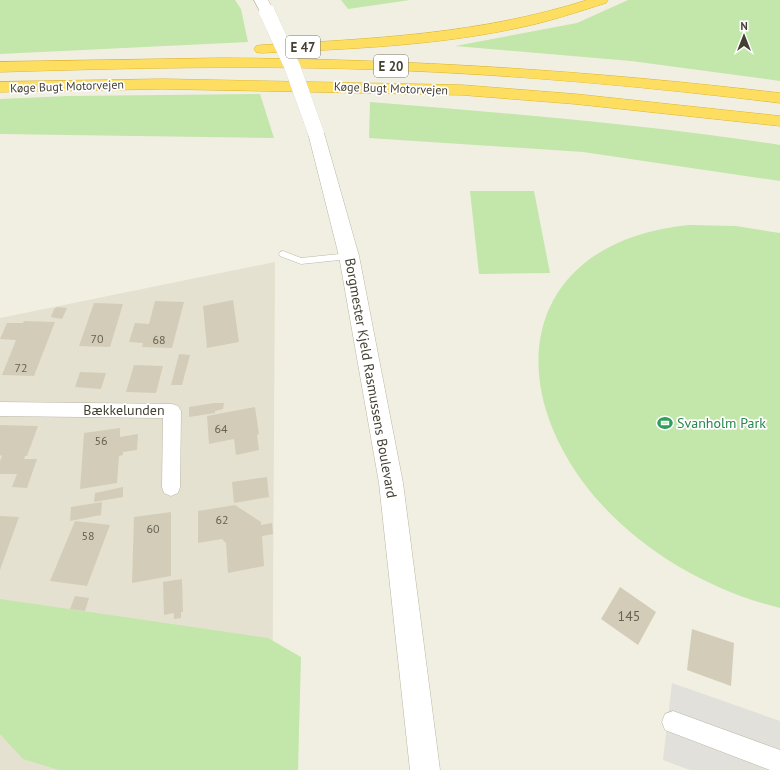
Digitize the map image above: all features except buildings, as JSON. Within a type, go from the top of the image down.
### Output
[{"type":"highway","name":"E 47","points":[[0,60],[320,46],[407,40],[520,24],[560,14],[601,0]]},
{"type":"highway","name":"Køge Bugt Motorvejen","points":[[0,67],[248,62],[442,68],[574,76],[780,98]]},
{"type":"highway","name":"Køge Bugt Motorvejen","points":[[0,87],[163,84],[462,90],[575,98],[780,120]]},
{"type":"street","name":"Borgmester Kjeld Rasmussens Boulevard","points":[[264,6],[292,66],[316,133],[349,256],[391,483],[424,770]]},
{"type":"street","name":"Bækkelunden","points":[[0,409],[172,411],[171,487]]},
{"type":"street","points":[[673,722],[780,762]]},
{"type":"lane","points":[[284,254],[301,261],[349,256]]},
{"type":"shaded area","points":[[275,262],[272,770],[0,770],[0,318]]},
{"type":"shaded area","points":[[672,683],[780,721],[780,770],[690,770],[663,760]]},
{"type":"green space","points":[[0,0],[235,0],[241,9],[248,42],[0,54]]},
{"type":"green space","points":[[341,0],[410,0],[348,9]]},
{"type":"green space","points":[[628,0],[780,0],[780,81],[631,61],[455,46],[577,23]]},
{"type":"green space","points":[[260,94],[274,138],[0,134],[0,99],[68,96]]},
{"type":"green space","points":[[370,102],[627,125],[780,145],[780,181],[583,152],[369,138]]},
{"type":"green space","points":[[470,191],[534,191],[550,273],[479,274]]},
{"type":"green space","name":"Svanholm Park","points":[[689,225],[736,226],[780,233],[780,608],[754,601],[703,580],[655,551],[633,534],[594,496],[564,451],[545,407],[538,363],[544,323],[562,287],[592,258],[634,236]]},
{"type":"green space","points":[[0,599],[268,638],[301,657],[298,770],[59,770],[23,759],[0,734]]},
{"type":"place","name":"Svanholm Park","points":[[665,423]]}]
